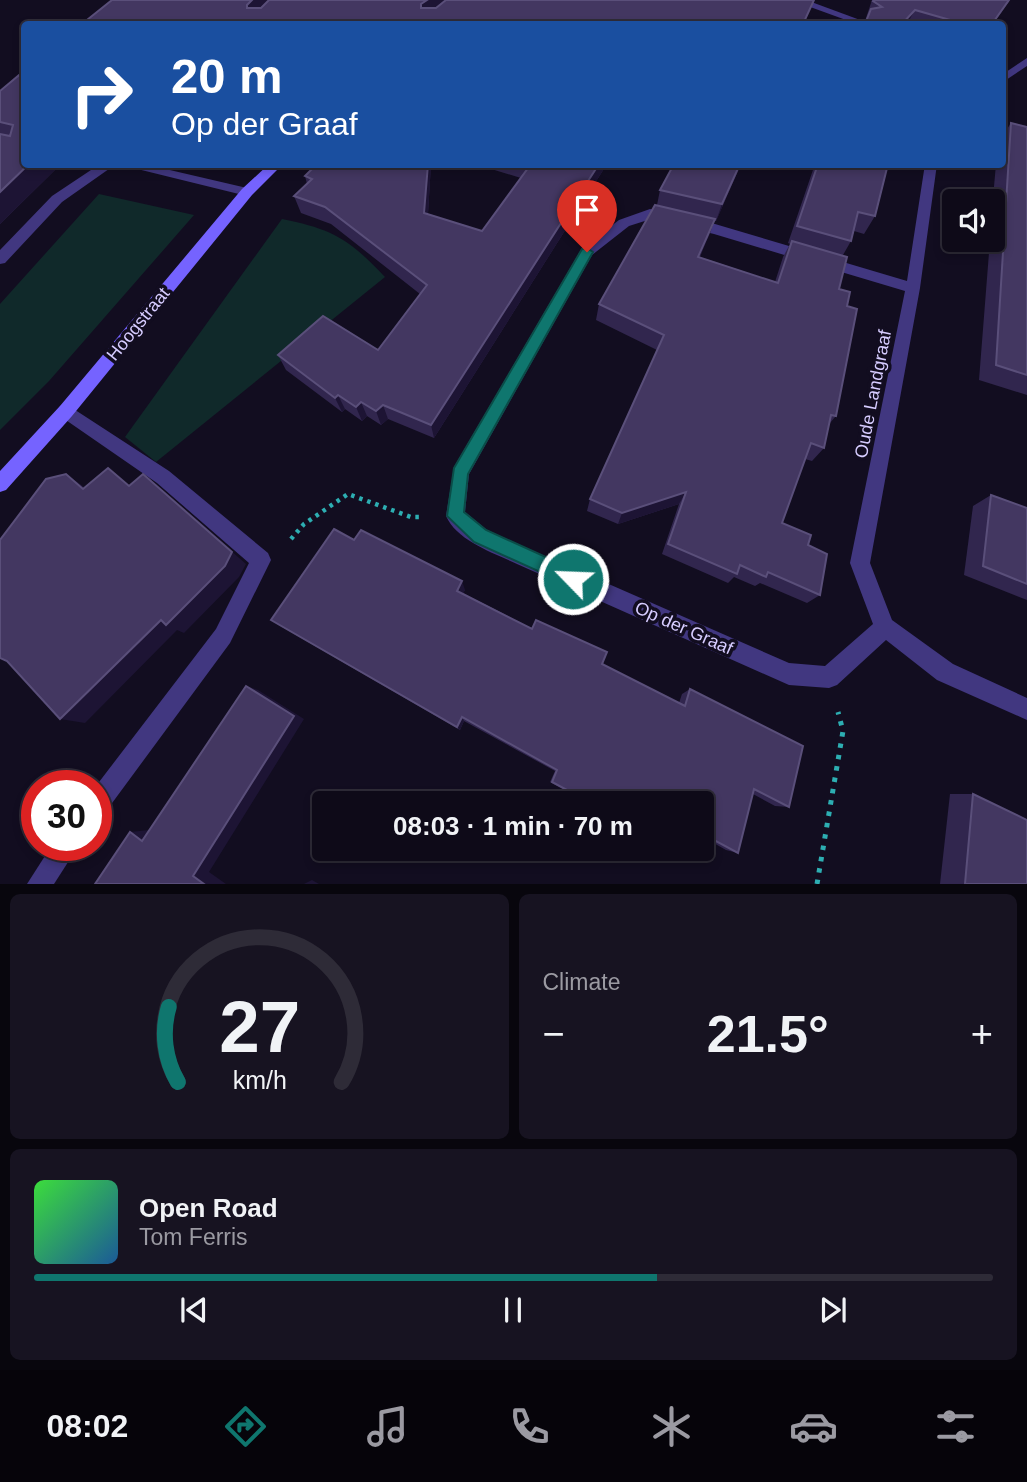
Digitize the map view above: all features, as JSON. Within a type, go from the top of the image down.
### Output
[{"type":"main road","name":"Hoogstraat","points":[[0,484],[66,411],[247,192],[272,168]]},
{"type":"street","points":[[796,0],[857,21]]},
{"type":"street","points":[[1006,77],[1027,61]]},
{"type":"street","points":[[0,258],[57,199],[104,168]]},
{"type":"street","points":[[141,168],[247,192]]},
{"type":"street","name":"Oude Landgraaf","points":[[885,627],[860,563],[914,288],[930,168]]},
{"type":"street","points":[[455,516],[460,473],[587,252],[624,223],[650,214],[715,229],[914,288]]},
{"type":"street","points":[[66,411],[163,477],[261,560],[223,636],[112,785]]},
{"type":"street","name":"Op der Graaf","points":[[455,516],[480,536],[524,557],[789,674],[829,677]]},
{"type":"street","points":[[829,677],[885,627],[945,672],[1027,709]]},
{"type":"street","points":[[39,884],[56,861]]},
{"type":"path","points":[[287,544],[304,524],[348,494],[411,517],[455,516]]},
{"type":"path","points":[[817,884],[843,731],[829,677]]},
{"type":"green space","points":[[99,194],[194,215],[49,381],[0,430],[0,304]]},
{"type":"green space","points":[[282,219],[315,227],[340,238],[385,277],[156,462],[125,437]]},
{"type":"building","points":[[112,0],[252,0],[247,8],[261,8],[269,0],[427,0],[421,4],[421,8],[436,8],[446,0],[814,0],[804,21],[86,21]]},
{"type":"building","points":[[1009,0],[994,21],[954,21],[915,10],[905,21],[866,21],[871,9],[882,7],[873,1]]},
{"type":"building","points":[[21,74],[21,168],[25,168],[0,192],[0,134],[10,136],[13,125],[0,122],[0,91]]},
{"type":"building","points":[[1011,123],[1027,127],[1027,375],[996,365]]},
{"type":"building","points":[[313,168],[428,168],[424,213],[482,231],[528,168],[596,168],[431,425],[383,405],[376,411],[361,402],[356,407],[338,395],[335,398],[278,355],[323,316],[378,350],[427,285],[325,207],[294,196],[312,179],[305,176]]},
{"type":"building","points":[[672,168],[738,168],[722,204],[660,190]]},
{"type":"building","points":[[817,168],[887,168],[875,216],[858,212],[851,241],[797,226]]},
{"type":"building","points":[[655,205],[715,219],[698,257],[778,283],[792,241],[847,257],[839,289],[850,292],[847,306],[857,309],[836,416],[831,415],[824,448],[811,443],[782,523],[811,535],[808,545],[827,554],[820,595],[768,572],[766,577],[740,565],[737,574],[668,544],[686,492],[622,513],[590,499],[664,335],[599,304]]},
{"type":"building","points":[[108,468],[129,486],[143,474],[232,552],[225,566],[166,625],[161,620],[60,719],[7,661],[0,658],[0,540],[46,479],[66,474],[83,489]]},
{"type":"building","points":[[991,495],[1027,508],[1027,584],[983,566]]},
{"type":"building","points":[[334,529],[354,540],[361,530],[462,581],[457,591],[532,629],[536,620],[607,652],[602,664],[685,706],[690,689],[803,746],[789,807],[754,789],[738,853],[714,840],[714,791],[569,791],[552,782],[557,770],[462,717],[457,727],[271,620]]},
{"type":"building","points":[[246,686],[294,716],[193,876],[204,884],[95,884],[130,832],[142,841]]},
{"type":"building","points":[[973,794],[1027,820],[1027,884],[965,884]]},
{"type":"route","points":[[573,579],[480,536],[455,516],[460,473],[587,252]]}]
